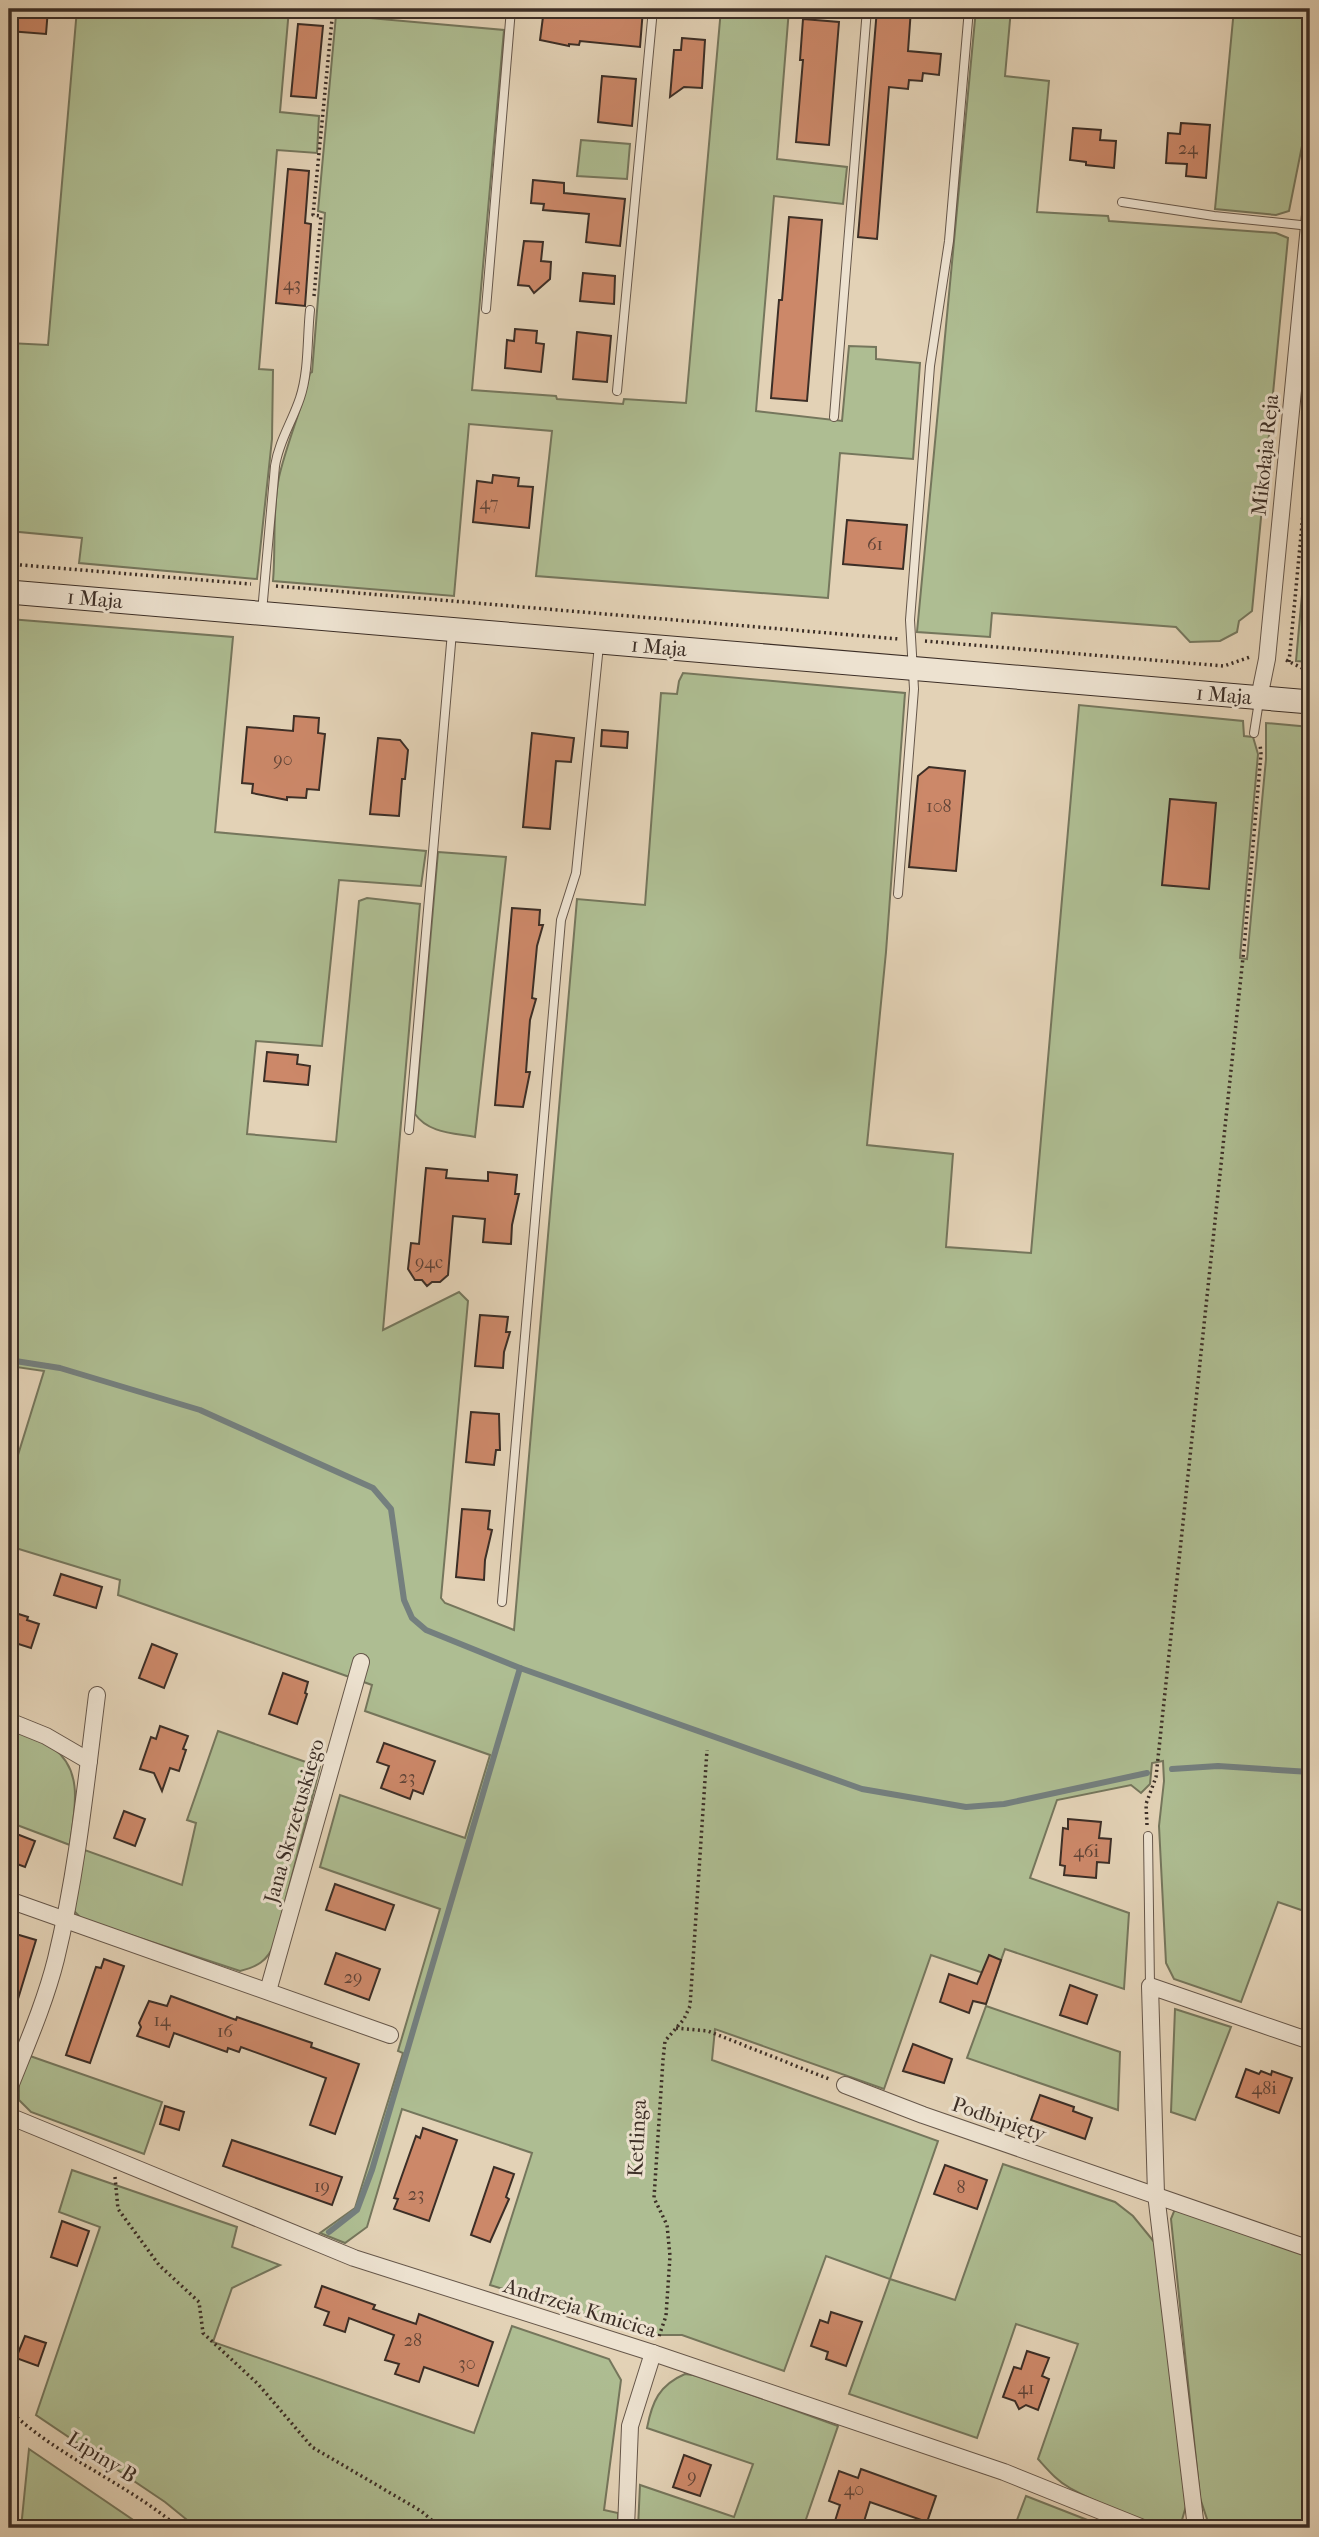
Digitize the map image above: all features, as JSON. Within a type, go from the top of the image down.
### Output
[{"type":"main road","name":"1 Maja","points":[[9,592],[1310,702]]},
{"type":"street","name":"Mikołaja Reja","points":[[1259,698],[1267,659],[1310,223]]},
{"type":"street","name":"Jana Skrzetuskiego","points":[[268,1991],[361,1662]]},
{"type":"street","points":[[9,2089],[37,2017],[55,1960],[64,1919],[97,1695]]},
{"type":"street","points":[[9,1721],[46,1737],[89,1761]]},
{"type":"street","points":[[9,1900],[390,2035]]},
{"type":"street","points":[[1196,2528],[1156,2194],[1150,1986],[1310,2041]]},
{"type":"street","name":"Podbipięty","points":[[845,2085],[923,2115],[1310,2249]]},
{"type":"street","name":"Andrzeja Kmicica","points":[[9,2116],[354,2258],[653,2353],[1004,2472],[1143,2528]]},
{"type":"street","points":[[626,2528],[630,2426],[653,2353]]},
{"type":"lane","points":[[486,309],[511,9]]},
{"type":"lane","points":[[617,391],[653,9]]},
{"type":"lane","points":[[834,417],[867,9]]},
{"type":"lane","points":[[898,894],[914,689],[910,620],[930,366],[949,241],[969,9]]},
{"type":"lane","points":[[1122,202],[1214,216],[1310,223]]},
{"type":"lane","points":[[262,612],[278,447],[300,399],[310,310]]},
{"type":"lane","points":[[408,1130],[452,629]]},
{"type":"lane","points":[[502,1602],[561,920],[576,873],[599,642]]},
{"type":"lane","points":[[1254,733],[1259,698]]},
{"type":"lane","points":[[1148,1836],[1150,1986]]},
{"type":"path","points":[[310,310],[313,307],[321,216],[313,215],[333,9]]},
{"type":"path","points":[[1289,662],[1310,440]]},
{"type":"path","points":[[9,564],[1224,666],[1247,658],[1267,659],[1289,662],[1310,672]]},
{"type":"path","points":[[1148,1836],[1146,1804],[1156,1777],[1244,948],[1261,754],[1260,743],[1254,733]]},
{"type":"path","name":"Ketlinga","points":[[653,2353],[666,2316],[669,2291],[667,2225],[654,2197],[664,2050],[665,2040],[684,2019],[690,2006],[707,1750]]},
{"type":"path","points":[[676,2028],[708,2031],[845,2085]]},
{"type":"path","points":[[113,2157],[118,2209],[159,2265],[199,2302],[203,2333],[258,2384],[312,2447],[421,2511],[442,2528]]},
{"type":"path","name":"Lipiny B","points":[[9,2410],[24,2425],[89,2469],[160,2511],[179,2528]]},
{"type":"green space","points":[[77,9],[289,9],[280,112],[319,116],[317,153],[277,150],[259,369],[273,370],[272,439],[257,579],[79,563],[82,538],[9,531],[9,343],[48,345]]},
{"type":"green space","points":[[721,9],[789,9],[777,159],[847,167],[843,204],[774,196],[756,411],[842,421],[849,346],[876,347],[876,359],[920,363],[913,459],[840,453],[828,598],[536,576],[552,431],[469,424],[454,596],[273,581],[279,477],[312,372],[325,213],[318,211],[336,15],[504,30],[472,390],[623,404],[624,399],[686,403]]},
{"type":"green space","points":[[976,9],[1011,9],[1005,76],[1049,81],[1037,212],[1108,216],[1109,221],[1276,233],[1288,238],[1252,611],[1239,621],[1237,632],[1220,641],[1190,642],[1176,627],[992,613],[990,637],[917,632]]},
{"type":"green space","points":[[1234,9],[1310,9],[1310,106],[1289,211],[1276,215],[1215,209]]},
{"type":"green space","points":[[581,140],[630,144],[627,179],[577,176]]},
{"type":"green space","points":[[1310,506],[1310,662],[1296,661]]},
{"type":"green space","points":[[9,619],[233,637],[215,832],[426,851],[421,886],[339,880],[322,1046],[256,1041],[247,1134],[336,1142],[359,901],[367,898],[420,904],[383,1330],[459,1292],[468,1301],[441,1598],[445,1603],[514,1630],[577,899],[645,905],[661,693],[677,694],[683,673],[905,693],[886,952],[867,1145],[953,1154],[946,1247],[1031,1253],[1079,705],[1243,721],[1244,736],[1253,737],[1258,754],[1240,958],[1247,959],[1266,759],[1266,723],[1310,727],[1310,1913],[1278,1902],[1241,2002],[1174,1979],[1166,1963],[1159,1826],[1164,1781],[1163,1761],[1152,1763],[1150,1784],[1141,1793],[1131,1785],[1057,1800],[1030,1878],[1129,1913],[1124,1989],[1005,1949],[995,1977],[931,1955],[884,2089],[715,2029],[712,2060],[938,2141],[890,2279],[826,2256],[784,2371],[682,2335],[653,2335],[490,2285],[532,2153],[402,2109],[367,2227],[345,2243],[320,2233],[355,2208],[403,2053],[398,2051],[440,1909],[320,1867],[340,1795],[465,1838],[490,1755],[365,1711],[372,1685],[118,1595],[120,1580],[9,1546],[9,1484],[44,1371],[9,1366]]},
{"type":"green space","points":[[438,852],[506,857],[475,1137],[434,1129],[415,1114]]},
{"type":"green space","points":[[9,1726],[48,1744],[63,1757],[70,1768],[75,1806],[70,1845],[9,1822]]},
{"type":"green space","points":[[218,1731],[320,1767],[274,1945],[261,1963],[240,1971],[82,1919],[72,1909],[82,1849],[182,1885],[196,1823],[187,1820]]},
{"type":"green space","points":[[986,2006],[1120,2052],[1118,2110],[967,2058]]},
{"type":"green space","points":[[1175,2009],[1231,2027],[1195,2120],[1171,2112]]},
{"type":"green space","points":[[30,2056],[162,2102],[144,2154],[31,2112],[19,2100],[19,2080]]},
{"type":"green space","points":[[1003,2164],[1115,2202],[1133,2216],[1155,2243],[1186,2506],[1182,2520],[1176,2527],[1167,2527],[1123,2513],[1065,2485],[1038,2459],[1078,2344],[1016,2324],[977,2438],[849,2394],[890,2279],[955,2300]]},
{"type":"green space","points":[[72,2170],[237,2227],[232,2247],[280,2265],[232,2288],[213,2342],[474,2433],[512,2326],[609,2359],[621,2380],[604,2510],[618,2513],[618,2528],[197,2528],[165,2502],[36,2415],[100,2227],[59,2212]]},
{"type":"green space","points":[[1175,2209],[1310,2256],[1310,2528],[1210,2528],[1200,2498],[1171,2219]]},
{"type":"green space","points":[[685,2374],[700,2376],[838,2426],[803,2528],[638,2528],[640,2485],[734,2517],[753,2464],[647,2428],[658,2395],[669,2383]]},
{"type":"green space","points":[[29,2449],[145,2528],[21,2528]]},
{"type":"green space","points":[[1026,2496],[1108,2528],[1014,2528]]},
{"type":"building","points":[[9,9],[48,9],[46,34],[9,31]]},
{"type":"building","points":[[544,9],[643,9],[640,47],[580,41],[579,45],[569,46],[540,40]]},
{"type":"building","points":[[877,9],[911,9],[908,51],[941,54],[939,75],[923,73],[922,81],[909,80],[908,89],[889,87],[877,239],[858,237]]},
{"type":"building","points":[[803,19],[839,22],[829,145],[796,142],[803,60],[800,60]]},
{"type":"building","points":[[298,24],[323,26],[316,98],[291,96]]},
{"type":"building","points":[[682,38],[705,40],[702,88],[684,87],[670,97],[674,50],[681,50]]},
{"type":"building","points":[[602,76],[636,79],[632,126],[598,122]]},
{"type":"building","points":[[1181,123],[1210,125],[1206,178],[1186,176],[1187,164],[1166,163],[1168,133],[1180,134]]},
{"type":"building","points":[[1073,128],[1101,130],[1100,140],[1116,141],[1114,168],[1070,160]]},
{"type":"building","points":[[288,169],[309,171],[305,223],[311,224],[305,306],[276,303]]},
{"type":"building","points":[[533,180],[564,183],[564,193],[625,199],[620,246],[586,242],[589,214],[543,210],[544,204],[531,203]]},
{"type":"building","points":[[789,217],[822,220],[807,401],[771,398]]},
{"type":"building","points":[[524,241],[543,242],[541,261],[551,262],[550,279],[534,293],[529,286],[518,285]]},
{"type":"building","points":[[583,273],[615,276],[614,304],[580,301]]},
{"type":"building","points":[[515,329],[537,331],[536,343],[544,344],[541,372],[505,368],[507,340],[514,341]]},
{"type":"building","points":[[577,332],[611,336],[607,382],[573,379]]},
{"type":"building","points":[[493,475],[519,478],[518,486],[533,487],[529,528],[473,522],[477,481],[492,483]]},
{"type":"building","points":[[847,520],[907,525],[903,569],[843,564]]},
{"type":"building","points":[[294,716],[319,718],[318,733],[325,734],[319,790],[307,789],[306,798],[287,797],[287,800],[252,793],[253,784],[242,783],[247,727],[293,731]]},
{"type":"building","points":[[602,730],[628,732],[627,748],[601,746]]},
{"type":"building","points":[[532,733],[574,738],[571,762],[556,761],[550,829],[523,827]]},
{"type":"building","points":[[378,738],[400,740],[408,750],[399,816],[370,814]]},
{"type":"building","points":[[929,767],[965,771],[956,871],[909,867],[918,776]]},
{"type":"building","points":[[1170,799],[1216,803],[1209,889],[1162,885]]},
{"type":"building","points":[[512,908],[540,910],[539,925],[543,925],[537,946],[532,998],[536,999],[530,1020],[526,1072],[530,1072],[523,1107],[495,1105]]},
{"type":"building","points":[[267,1052],[298,1055],[297,1064],[310,1066],[308,1085],[264,1081]]},
{"type":"building","points":[[426,1168],[447,1170],[446,1178],[488,1181],[488,1172],[517,1175],[515,1194],[519,1194],[511,1244],[483,1242],[485,1219],[453,1216],[448,1275],[440,1282],[432,1282],[427,1286],[422,1280],[415,1280],[408,1269],[411,1243],[419,1244]]},
{"type":"building","points":[[480,1315],[508,1317],[506,1332],[510,1332],[503,1368],[475,1366]]},
{"type":"building","points":[[471,1412],[499,1414],[500,1450],[496,1450],[494,1465],[466,1462]]},
{"type":"building","points":[[462,1509],[490,1511],[488,1529],[492,1530],[485,1560],[484,1580],[456,1577]]},
{"type":"building","points":[[61,1574],[102,1587],[96,1608],[54,1595]]},
{"type":"building","points":[[9,1611],[39,1624],[31,1648],[9,1641]]},
{"type":"building","points":[[152,1644],[177,1654],[164,1688],[139,1678]]},
{"type":"building","points":[[283,1673],[308,1682],[297,1724],[269,1714]]},
{"type":"building","points":[[160,1726],[188,1736],[179,1771],[170,1768],[162,1791],[154,1773],[140,1769],[151,1737],[156,1739]]},
{"type":"building","points":[[384,1743],[435,1761],[423,1794],[413,1790],[410,1799],[381,1788],[389,1766],[377,1762]]},
{"type":"building","points":[[124,1811],[145,1819],[135,1846],[114,1838]]},
{"type":"building","points":[[1068,1819],[1101,1822],[1099,1838],[1111,1839],[1109,1863],[1097,1862],[1096,1878],[1064,1875],[1065,1866],[1060,1865],[1063,1828],[1068,1829]]},
{"type":"building","points":[[9,1831],[35,1841],[25,1867],[9,1861]]},
{"type":"building","points":[[335,1884],[394,1905],[385,1930],[326,1910]]},
{"type":"building","points":[[9,1932],[36,1940],[14,2012],[9,2012]]},
{"type":"building","points":[[336,1953],[380,1969],[369,2000],[325,1984]]},
{"type":"building","points":[[989,1955],[1001,1960],[986,2004],[973,2001],[969,2013],[940,2002],[949,1974],[977,1984]]},
{"type":"building","points":[[104,1959],[124,1966],[90,2063],[66,2055],[96,1967],[101,1968]]},
{"type":"building","points":[[1070,1985],[1097,1995],[1087,2024],[1060,2015]]},
{"type":"building","points":[[171,1996],[236,2020],[237,2017],[312,2043],[311,2047],[359,2064],[335,2134],[310,2125],[326,2078],[241,2047],[239,2052],[228,2048],[227,2052],[174,2033],[169,2047],[137,2036],[141,2027],[139,2023],[149,2001],[167,2006]]},
{"type":"building","points":[[913,2044],[952,2059],[944,2083],[903,2071]]},
{"type":"building","points":[[1246,2069],[1271,2075],[1272,2071],[1292,2078],[1279,2113],[1236,2097]]},
{"type":"building","points":[[1040,2095],[1074,2107],[1073,2111],[1092,2118],[1085,2139],[1031,2120]]},
{"type":"building","points":[[165,2106],[184,2112],[179,2130],[160,2124]]},
{"type":"building","points":[[423,2128],[457,2140],[429,2221],[394,2209],[398,2199],[394,2198],[416,2136],[420,2138]]},
{"type":"building","points":[[232,2140],[342,2177],[332,2205],[223,2166]]},
{"type":"building","points":[[945,2165],[987,2180],[977,2209],[934,2194]]},
{"type":"building","points":[[494,2167],[514,2174],[506,2197],[509,2199],[490,2242],[471,2235]]},
{"type":"building","points":[[62,2221],[89,2231],[77,2266],[51,2257]]},
{"type":"building","points":[[322,2286],[375,2305],[373,2309],[416,2324],[419,2314],[493,2342],[478,2386],[424,2367],[419,2382],[395,2374],[399,2364],[385,2360],[394,2335],[349,2318],[345,2332],[324,2325],[329,2312],[315,2307]]},
{"type":"building","points":[[831,2312],[862,2322],[846,2366],[826,2359],[828,2352],[811,2346],[820,2320],[828,2323]]},
{"type":"building","points":[[25,2336],[46,2343],[38,2366],[16,2358]]},
{"type":"building","points":[[1027,2351],[1049,2358],[1042,2376],[1049,2379],[1038,2410],[1026,2405],[1019,2409],[1015,2401],[1003,2397],[1014,2367],[1021,2369]]},
{"type":"building","points":[[684,2455],[711,2465],[700,2496],[673,2487]]},
{"type":"building","points":[[861,2469],[936,2496],[927,2522],[870,2502],[862,2528],[835,2521],[840,2505],[829,2501],[839,2471],[858,2478]]},
{"type":"waterway","points":[[9,1360],[60,1368],[200,1410],[373,1488],[391,1509],[404,1600],[412,1618],[426,1630],[520,1668],[862,1789],[966,1807],[1004,1804],[1147,1773]]},
{"type":"waterway","points":[[329,2232],[357,2210],[372,2170],[520,1668]]},
{"type":"waterway","points":[[1172,1769],[1218,1766],[1310,1772]]}]
